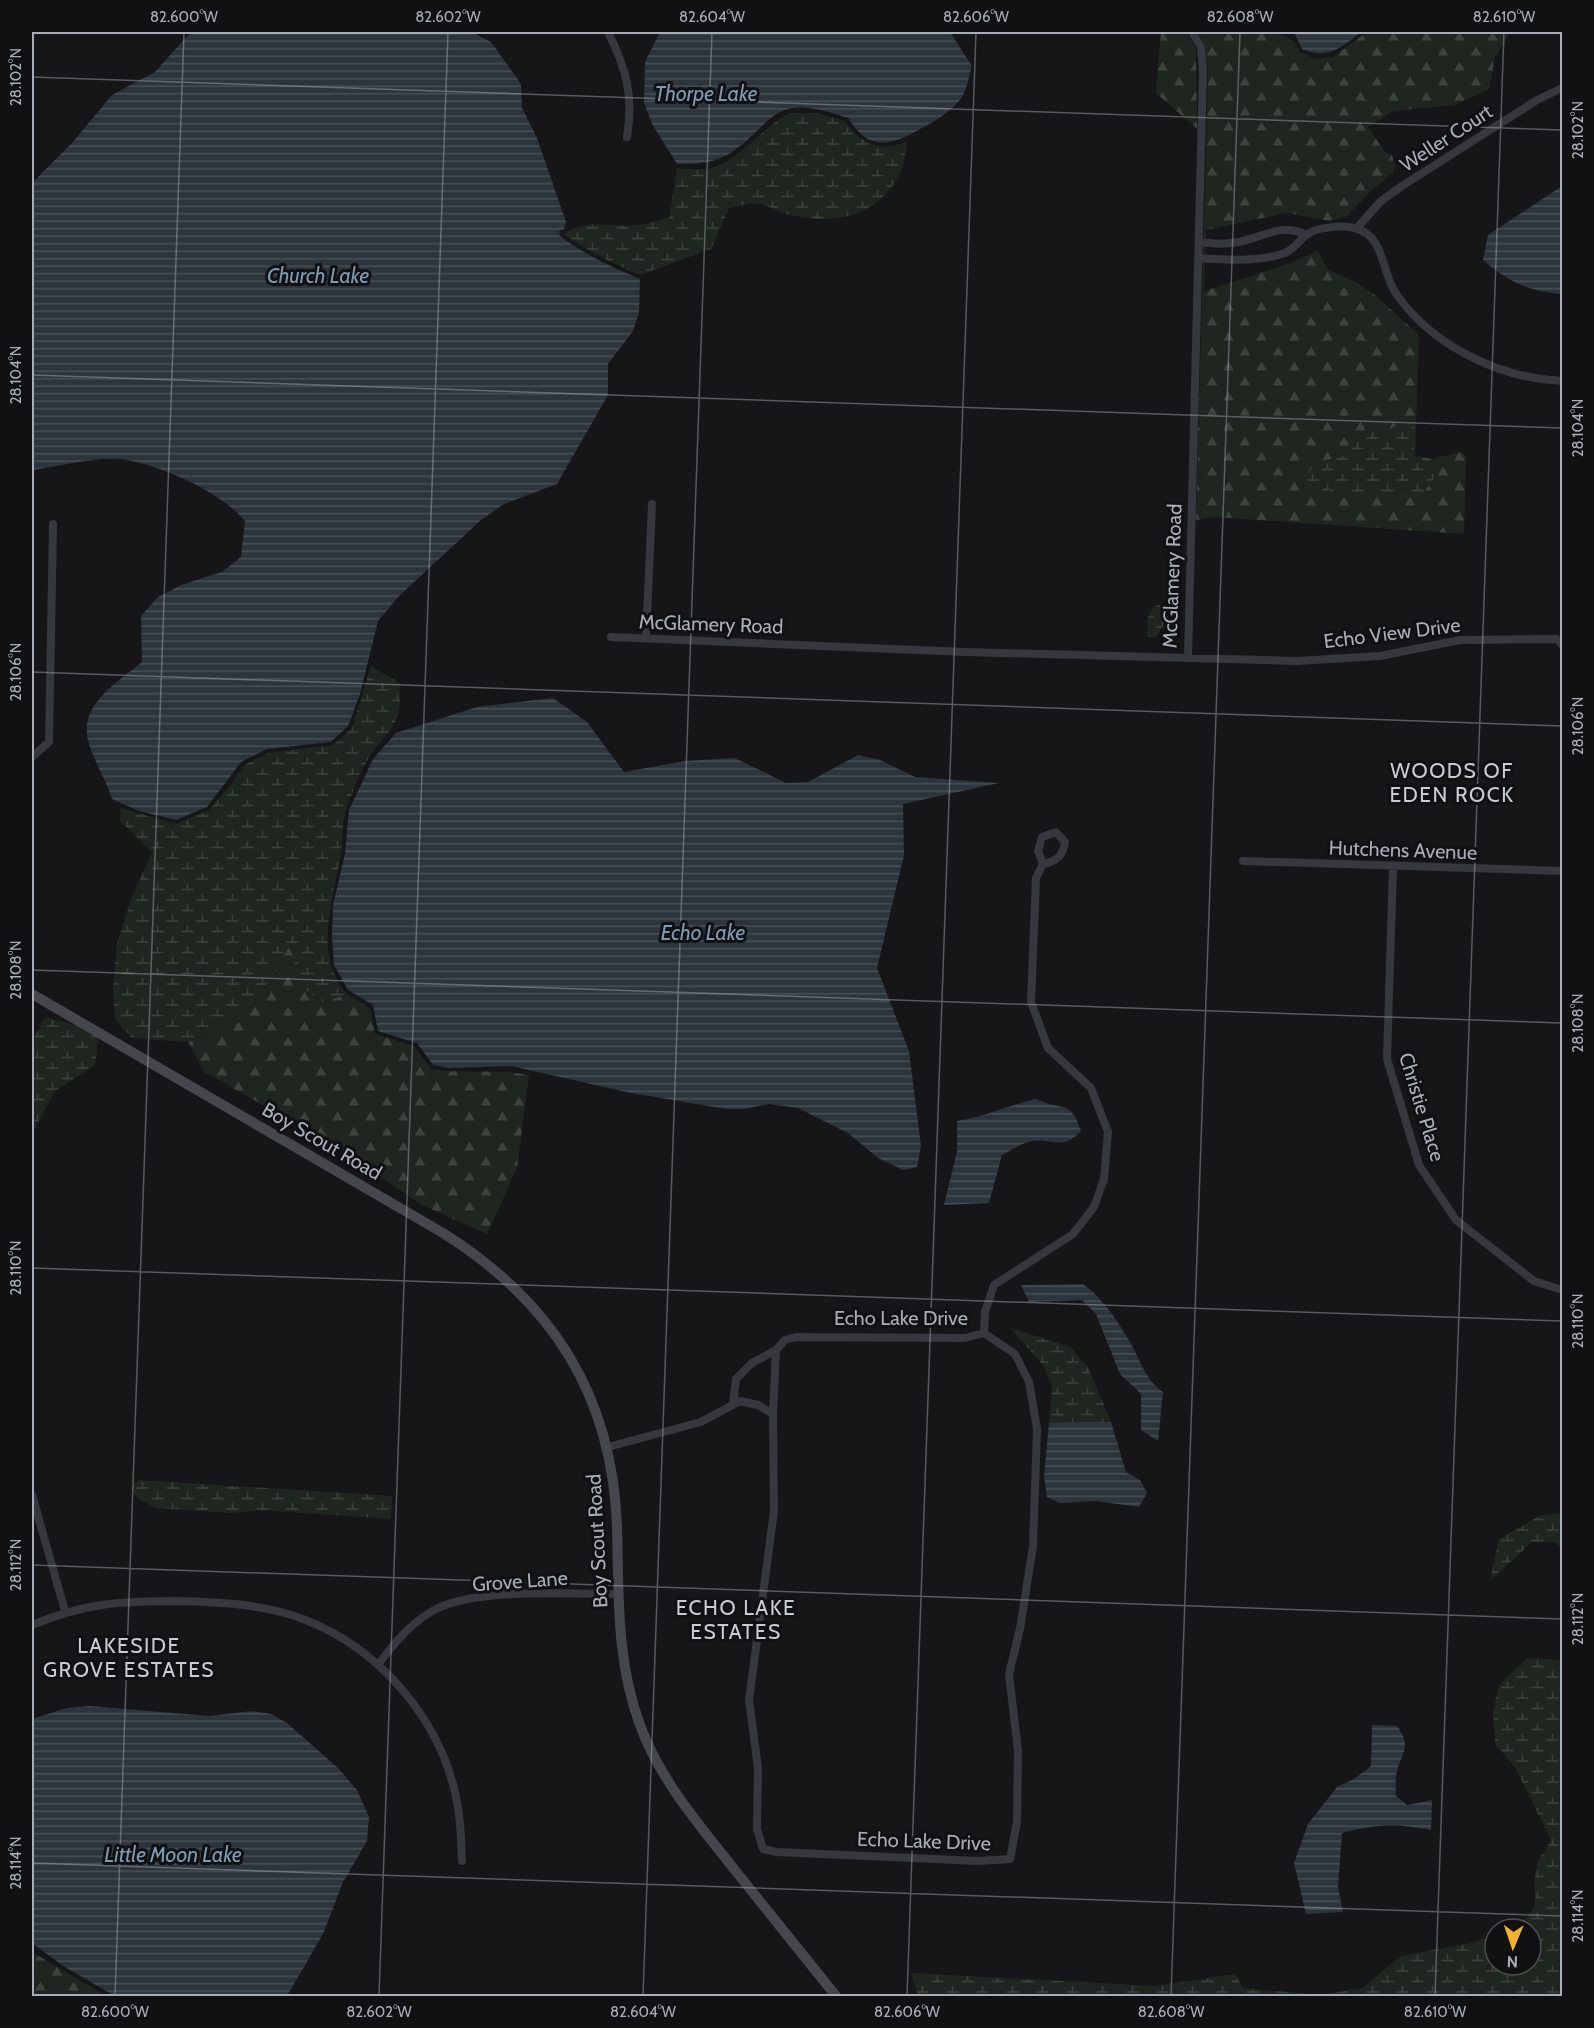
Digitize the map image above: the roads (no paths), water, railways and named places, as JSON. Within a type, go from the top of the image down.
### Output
[{"type":"street","points":[[608,32],[619,55],[631,102],[627,137]]},
{"type":"street","name":"McGlamery Road","points":[[611,637],[1188,658],[1203,72],[1201,47],[1192,32]]},
{"type":"street","name":"Weller Court","points":[[1357,228],[1381,201],[1402,186],[1537,100],[1563,88]]},
{"type":"street","points":[[1198,258],[1268,256],[1286,252],[1306,235],[1343,227],[1357,228],[1373,239],[1382,255],[1395,293],[1444,339],[1469,357],[1504,372],[1563,381]]},
{"type":"street","points":[[1199,242],[1233,243],[1278,229],[1296,230],[1306,235]]},
{"type":"street","points":[[646,638],[652,504]]},
{"type":"street","points":[[32,757],[49,742],[53,524]]},
{"type":"street","name":"Echo View Drive","points":[[1188,658],[1297,661],[1380,656],[1460,640],[1557,639],[1563,645]]},
{"type":"street","name":"Hutchens Avenue","points":[[1243,861],[1563,872]]},
{"type":"street","points":[[984,1333],[985,1312],[994,1285],[1073,1234],[1094,1207],[1104,1179],[1108,1132],[1095,1099],[1090,1089],[1048,1048],[1031,1002],[1036,878],[1043,864]]},
{"type":"street","name":"Christie Place","points":[[1393,866],[1387,1059],[1419,1165],[1456,1220],[1534,1281],[1563,1290]]},
{"type":"street","name":"Boy Scout Road","points":[[32,994],[396,1205],[491,1266],[530,1301],[560,1340],[589,1392],[608,1447],[615,1493],[620,1646],[627,1686],[641,1728],[661,1772],[689,1813],[836,1996]]},
{"type":"street","name":"Echo Lake Drive","points":[[733,1403],[736,1379],[752,1363],[776,1350],[784,1340],[808,1335],[965,1338],[984,1333],[1015,1354],[1029,1382],[1037,1429],[1033,1546],[1020,1629],[1009,1674],[1018,1751],[1017,1822],[1010,1859],[979,1861],[776,1852],[763,1849],[757,1829],[758,1768],[749,1700],[774,1511],[773,1414],[776,1350]]},
{"type":"street","points":[[608,1447],[701,1422],[733,1403],[751,1402],[773,1414]]},
{"type":"street","points":[[32,1495],[65,1611]]},
{"type":"street","name":"Grove Lane","points":[[378,1665],[394,1643],[438,1607],[498,1595],[618,1594]]},
{"type":"street","points":[[32,1624],[65,1611],[114,1601],[217,1602],[271,1610],[303,1619],[346,1639],[378,1665],[414,1703],[442,1752],[457,1803],[462,1861]]},
{"type":"water","name":"Church Lake","points":[[195,32],[472,32],[491,42],[521,84],[522,108],[537,138],[566,222],[564,229],[559,231],[560,236],[589,255],[640,279],[639,312],[633,331],[608,364],[608,395],[557,484],[504,504],[481,520],[398,597],[378,621],[360,694],[348,726],[331,742],[267,749],[241,762],[207,807],[176,820],[139,811],[112,799],[89,744],[87,730],[89,718],[94,706],[102,696],[142,662],[141,616],[158,597],[181,585],[222,572],[241,557],[245,521],[220,499],[204,489],[151,466],[119,459],[98,459],[32,470],[32,183],[72,143],[112,95],[155,72],[188,35]]},
{"type":"water","name":"Thorpe Lake","points":[[660,32],[950,32],[972,66],[964,94],[954,107],[933,122],[900,139],[890,142],[872,141],[856,129],[848,118],[803,107],[784,110],[768,120],[739,147],[722,158],[703,163],[677,164],[652,124],[644,102],[645,62]]},
{"type":"water","points":[[1294,32],[1361,32],[1334,51],[1319,53],[1302,49]]},
{"type":"water","points":[[1562,186],[1562,294],[1529,288],[1501,274],[1483,260],[1488,235]]},
{"type":"water","name":"Echo Lake","points":[[553,698],[587,722],[624,772],[685,761],[735,758],[786,783],[808,782],[858,755],[880,760],[915,777],[999,783],[903,804],[904,855],[877,968],[909,1051],[921,1146],[917,1167],[903,1170],[878,1158],[848,1133],[798,1108],[768,1104],[745,1109],[726,1109],[631,1093],[511,1066],[450,1068],[433,1065],[417,1043],[378,1031],[373,1005],[348,990],[334,965],[332,935],[333,905],[345,854],[349,810],[373,759],[396,733],[477,707]]},
{"type":"water","points":[[1036,1099],[1069,1110],[1081,1131],[1068,1141],[1028,1142],[1002,1155],[989,1203],[944,1205],[957,1151],[957,1121]]},
{"type":"water","points":[[1083,1284],[1110,1312],[1127,1337],[1148,1377],[1163,1392],[1158,1441],[1141,1430],[1141,1394],[1120,1374],[1096,1314],[1082,1300],[1029,1302],[1021,1285]]},
{"type":"water","points":[[1111,1422],[1126,1472],[1140,1480],[1147,1493],[1139,1507],[1096,1501],[1060,1503],[1047,1497],[1044,1477],[1049,1423]]},
{"type":"water","name":"Little Moon Lake","points":[[90,1706],[209,1716],[252,1711],[271,1714],[287,1723],[338,1768],[357,1790],[369,1817],[367,1841],[343,1882],[323,1934],[287,1996],[115,1996],[63,1966],[32,1943],[32,1719],[67,1708]]},
{"type":"water","points":[[1372,1725],[1397,1726],[1402,1734],[1405,1746],[1396,1776],[1396,1796],[1407,1805],[1432,1800],[1431,1830],[1407,1826],[1386,1826],[1342,1833],[1338,1887],[1343,1912],[1306,1914],[1294,1863],[1308,1824],[1337,1787],[1354,1779],[1371,1766]]},
{"type":"district","name":"WOODS OF EDEN ROCK","points":[[1452,783]]},
{"type":"district","name":"ECHO LAKE ESTATES","points":[[736,1620]]},
{"type":"district","name":"LAKESIDE GROVE ESTATES","points":[[129,1658]]}]
